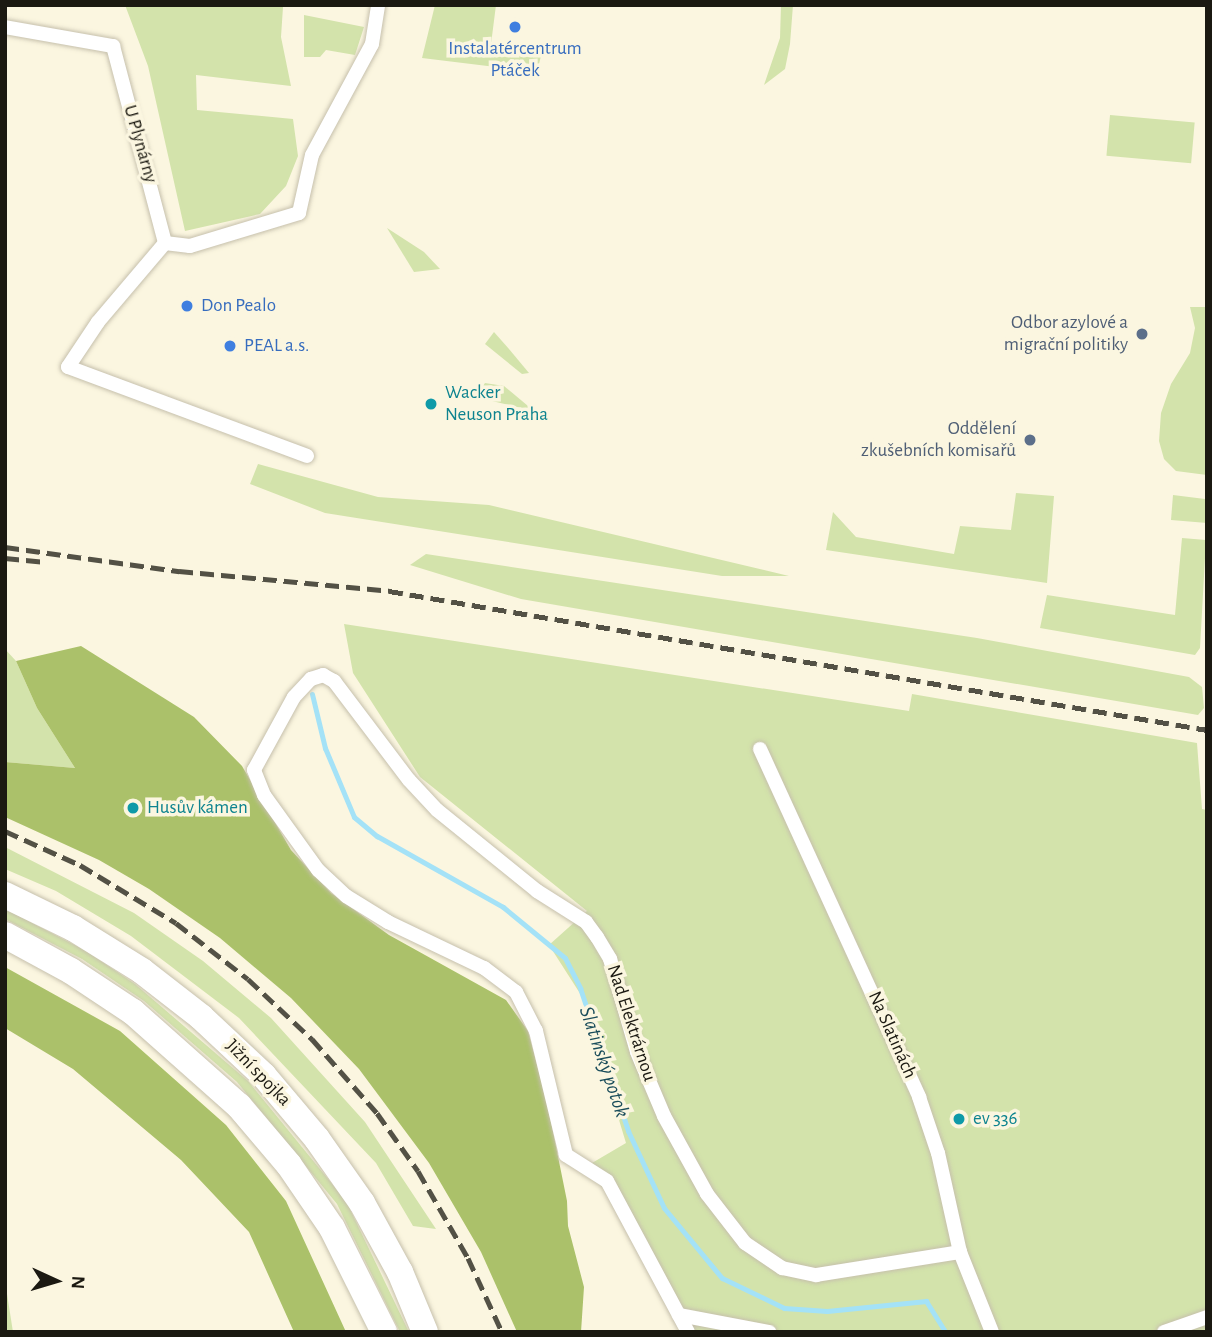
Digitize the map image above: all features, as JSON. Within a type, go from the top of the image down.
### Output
[{"type":"highway","name":"Jižní spojka","points":[[5,895],[73,928],[142,971],[201,1017],[264,1076],[317,1139],[362,1203],[400,1272],[425,1332]]},
{"type":"highway","name":"Jižní spojka","points":[[5,936],[71,971],[133,1012],[239,1106],[289,1165],[332,1228],[384,1332]]},
{"type":"street","points":[[307,456],[68,367],[99,322],[165,243],[190,246],[299,213],[312,155],[372,44],[378,5]]},
{"type":"street","name":"U Plynárny","points":[[5,27],[113,46],[165,243]]},
{"type":"street","name":"Nad Elektrárnou","points":[[302,668],[323,675],[351,699],[409,780],[437,810],[537,891],[586,922],[610,959],[637,1052],[664,1116],[707,1194],[745,1243],[782,1268],[816,1275],[960,1252]]},
{"type":"street","points":[[323,675],[311,678],[294,697],[254,770],[283,825],[318,870],[346,896],[388,922],[484,968],[516,992],[536,1031],[566,1155],[607,1181],[688,1332]]},
{"type":"street","name":"Na Slatinách","points":[[760,749],[916,1088],[938,1153],[960,1252],[992,1332]]},
{"type":"street","points":[[679,1315],[769,1332]]},
{"type":"street","points":[[1164,1332],[1207,1317]]},
{"type":"green space","points":[[125,5],[283,7],[281,37],[291,86],[196,75],[197,110],[293,119],[298,156],[286,186],[260,214],[185,231],[148,66]]},
{"type":"green space","points":[[435,5],[496,5],[490,52],[541,56],[537,72],[422,58]]},
{"type":"green space","points":[[781,5],[793,5],[785,69],[764,85],[780,38]]},
{"type":"green space","points":[[304,15],[364,27],[355,55],[326,50],[320,57],[304,57]]},
{"type":"green space","points":[[1110,115],[1195,122],[1191,163],[1106,156]]},
{"type":"green space","points":[[387,228],[424,252],[440,269],[414,272]]},
{"type":"green space","points":[[1190,307],[1207,307],[1207,475],[1176,471],[1164,459],[1159,441],[1161,413],[1171,384],[1190,353],[1195,328]]},
{"type":"green space","points":[[494,332],[529,373],[522,374],[485,344]]},
{"type":"green space","points":[[485,383],[504,386],[534,411],[475,397]]},
{"type":"green space","points":[[258,464],[378,497],[489,505],[789,576],[722,576],[325,513],[250,484]]},
{"type":"green space","points":[[1016,493],[1054,496],[1047,583],[826,550],[833,512],[856,537],[954,554],[960,526],[1011,530]]},
{"type":"green space","points":[[1173,495],[1205,499],[1207,523],[1171,520]]},
{"type":"green space","points":[[1182,538],[1206,540],[1200,648],[1195,655],[1040,628],[1047,595],[1175,615]]},
{"type":"green space","points":[[426,554],[977,638],[1189,677],[1202,687],[1204,708],[1198,715],[521,599],[410,565]]},
{"type":"green space","points":[[344,624],[909,711],[912,694],[1197,743],[1202,809],[1207,810],[1207,1332],[681,1332],[592,1163],[626,1143],[581,995],[549,945],[587,911],[420,777],[353,673]]},
{"type":"green space","points":[[81,646],[194,717],[242,766],[291,850],[331,893],[389,935],[506,1000],[528,1031],[547,1102],[567,1201],[568,1226],[584,1287],[581,1332],[517,1332],[481,1252],[429,1163],[359,1069],[291,998],[220,938],[149,889],[99,860],[5,817],[5,762],[75,768],[37,708],[16,661]]},
{"type":"green space","points":[[5,649],[16,661],[37,708],[75,768],[5,762]]},
{"type":"green space","points":[[5,847],[134,913],[203,961],[271,1018],[365,1122],[436,1229],[413,1226],[376,1163],[239,1018],[131,936],[56,891],[5,869]]},
{"type":"green space","points":[[5,909],[86,951],[135,984],[248,1081],[346,1201],[409,1332],[400,1332],[337,1204],[237,1082],[144,1001],[82,959],[5,919]]},
{"type":"green space","points":[[5,967],[120,1031],[226,1125],[286,1201],[346,1332],[294,1332],[249,1232],[181,1160],[73,1069],[5,1028]]},
{"type":"green space","points":[[5,1281],[13,1332],[5,1332]]},
{"type":"waterway","name":"Slatinský potok","points":[[312,694],[325,748],[354,817],[377,836],[503,907],[565,958],[580,988],[628,1131],[664,1208],[722,1278],[784,1308],[827,1311],[926,1301],[945,1332]]},
{"type":"railway","points":[[5,547],[179,571],[389,591],[1207,730]]},
{"type":"railway","points":[[5,558],[46,562]]},
{"type":"railway","points":[[5,831],[80,865],[176,923],[248,979],[312,1039],[377,1113],[418,1171],[468,1258],[502,1332]]},
{"type":"place","name":"Instalatércentrum Ptáček","points":[[515,27]]},
{"type":"place","name":"Don Pealo","points":[[187,306]]},
{"type":"place","name":"Odbor azylové a migrační politiky","points":[[1142,334]]},
{"type":"place","name":"PEAL a.s.","points":[[230,346]]},
{"type":"place","name":"Wacker Neuson Praha","points":[[431,404]]},
{"type":"place","name":"Oddělení zkušebních komisařů","points":[[1030,440]]},
{"type":"place","name":"Husův kámen","points":[[133,808]]},
{"type":"place","name":"ev 336","points":[[959,1119]]}]
